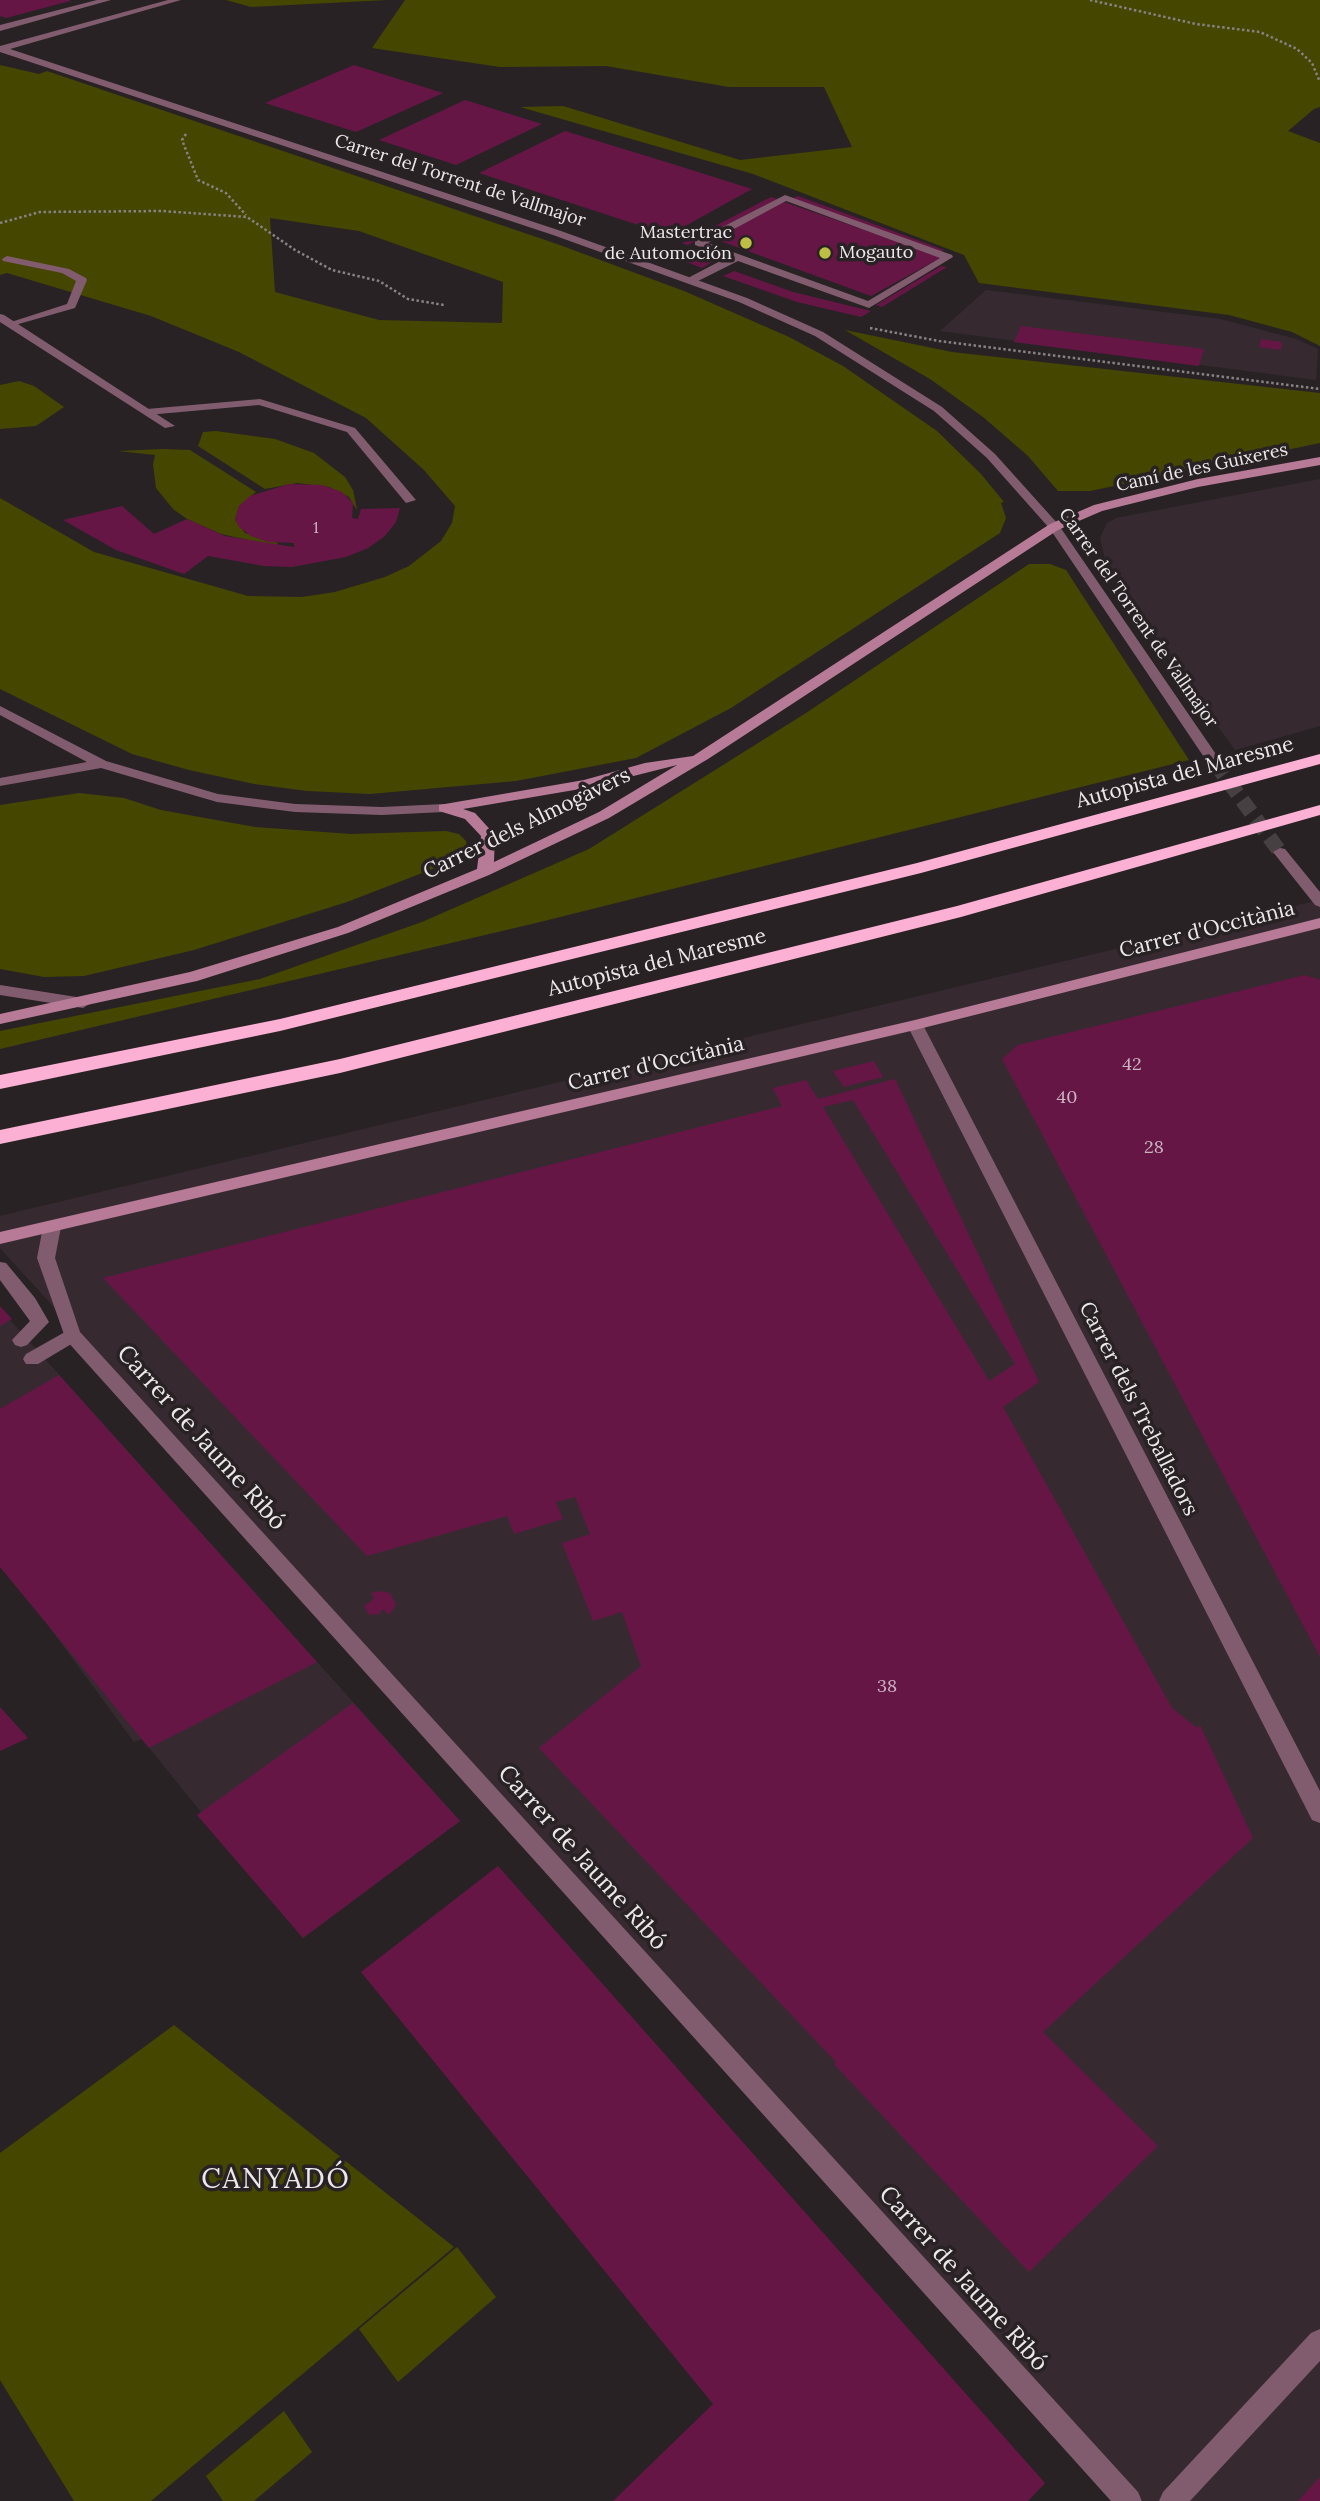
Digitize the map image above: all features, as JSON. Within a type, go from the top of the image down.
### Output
[{"type":"highway","name":"Autopista del Maresme","points":[[0,1082],[280,1025],[921,868],[1320,759]]},
{"type":"highway","name":"Autopista del Maresme","points":[[0,1137],[367,1060],[961,911],[1320,810]]},
{"type":"street","points":[[0,28],[107,0]]},
{"type":"street","points":[[0,49],[177,0]]},
{"type":"street","name":"Carrer del Torrent de Vallmajor","points":[[0,49],[557,233],[690,281],[819,334],[887,374],[938,409],[991,456],[1054,527],[1215,763]]},
{"type":"street","points":[[690,281],[735,258],[869,305],[948,257],[785,198],[699,242],[735,258]]},
{"type":"street","points":[[7,258],[65,271],[82,280],[71,306],[12,325]]},
{"type":"street","points":[[0,317],[169,426]]},
{"type":"street","points":[[147,412],[260,402],[351,430],[410,500]]},
{"type":"street","name":"Camí de les Guixeres","points":[[1054,527],[1098,508],[1198,483],[1320,461]]},
{"type":"street","name":"Carrer dels Almogàvers","points":[[0,1019],[83,1003],[192,977],[343,930],[484,872],[604,815],[703,756],[1054,527]]},
{"type":"street","points":[[0,710],[101,764],[217,798],[295,808],[382,811],[444,808],[586,784],[645,767],[703,756]]},
{"type":"street","points":[[0,782],[101,764]]},
{"type":"street","points":[[444,808],[470,816],[488,835],[484,872]]},
{"type":"street","points":[[1280,852],[1320,902]]},
{"type":"street","name":"Carrer d'Occitània","points":[[0,1238],[915,1025],[1320,923]]},
{"type":"street","points":[[0,990],[83,1003]]},
{"type":"street","name":"Carrer dels Treballadors","points":[[915,1025],[1320,1813]]},
{"type":"street","name":"Carrer de Jaume Ribó","points":[[52,1227],[46,1258],[72,1335],[1129,2501]]},
{"type":"street","points":[[0,1268],[29,1303],[40,1322],[21,1340]]},
{"type":"street","points":[[32,1359],[72,1335]]},
{"type":"street","points":[[1172,2501],[1320,2342]]},
{"type":"path","points":[[1090,0],[1196,24],[1260,32],[1297,49],[1312,64],[1320,82]]},
{"type":"path","points":[[207,116],[194,121],[182,140],[198,180],[226,193],[247,216],[295,250],[332,270],[379,281],[408,299],[444,305]]},
{"type":"path","points":[[0,223],[40,212],[162,211],[247,216]]},
{"type":"path","points":[[865,327],[939,341],[1119,366],[1320,389]]},
{"type":"shaded area","points":[[226,0],[387,0],[251,7]]},
{"type":"shaded area","points":[[405,0],[1320,0],[1320,107],[1288,131],[1320,143],[1320,346],[1292,332],[1229,315],[979,283],[964,255],[753,174],[520,107],[563,106],[740,160],[852,147],[824,87],[729,87],[606,66],[500,67],[372,48]]},
{"type":"shaded area","points":[[0,65],[39,74],[47,71],[557,244],[684,291],[789,337],[843,366],[937,431],[981,474],[1004,502],[1001,503],[1006,518],[1000,533],[731,708],[636,758],[516,781],[370,794],[307,791],[254,784],[189,770],[132,754],[0,689],[0,498],[94,552],[248,596],[302,597],[335,592],[385,577],[409,566],[441,541],[452,523],[455,506],[424,470],[366,418],[239,352],[151,316],[7,273],[0,275]],"holes":[[[270,218],[359,231],[503,282],[502,323],[379,320],[275,292]]]},
{"type":"shaded area","points":[[986,290],[1220,319],[1296,339],[1318,349],[1316,380],[940,331]]},
{"type":"shaded area","points":[[845,330],[952,352],[1320,393],[1320,443],[1090,491],[1058,491],[1028,456],[983,417],[930,379]]},
{"type":"shaded area","points":[[19,381],[34,386],[64,407],[36,426],[0,429],[0,385]]},
{"type":"shaded area","points":[[216,431],[275,439],[314,453],[345,477],[353,490],[357,510],[349,497],[329,487],[297,483],[265,489],[198,446],[203,432]]},
{"type":"shaded area","points":[[190,450],[256,492],[239,506],[235,520],[245,533],[278,543],[276,546],[221,534],[187,519],[173,509],[156,488],[153,464],[155,455],[118,451]]},
{"type":"shaded area","points":[[1320,479],[1320,726],[1235,750],[1109,576],[1100,538],[1107,523],[1116,518]]},
{"type":"shaded area","points":[[1029,564],[1050,564],[1066,570],[1189,760],[536,923],[0,1049],[0,1031],[260,979],[422,922],[589,849],[806,713]]},
{"type":"shaded area","points":[[79,793],[124,798],[161,810],[255,827],[351,834],[446,831],[459,834],[466,841],[467,848],[465,854],[456,860],[347,902],[194,950],[84,976],[44,977],[0,969],[0,805]]},
{"type":"shaded area","points":[[1320,900],[1320,2501],[1144,2501],[0,1248],[0,1216]]},
{"type":"shaded area","points":[[0,1309],[460,1821],[303,1938],[142,1739],[134,1742],[0,1560]]},
{"type":"shaded area","points":[[174,2025],[454,2247],[151,2501],[74,2501],[0,2380],[0,2153]]},
{"type":"shaded area","points":[[457,2247],[496,2297],[398,2382],[359,2329]]},
{"type":"shaded area","points":[[284,2411],[312,2452],[254,2501],[223,2501],[206,2476]]},
{"type":"building","points":[[0,0],[70,1],[6,18],[0,16]]},
{"type":"building","points":[[354,65],[443,93],[356,132],[265,103]]},
{"type":"building","points":[[465,100],[542,124],[456,165],[379,140]]},
{"type":"building","points":[[565,131],[752,189],[669,235],[479,173]]},
{"type":"building","points":[[798,196],[944,250],[940,252],[793,198]]},
{"type":"building","points":[[771,197],[777,199],[688,245],[682,243]]},
{"type":"building","points":[[784,202],[942,257],[871,296],[712,238]]},
{"type":"building","points":[[673,248],[712,262],[702,268],[663,253]]},
{"type":"building","points":[[941,266],[947,267],[882,307],[876,305]]},
{"type":"building","points":[[734,271],[793,292],[871,311],[861,317],[797,302],[723,276]]},
{"type":"building","points":[[1021,326],[1204,349],[1199,366],[1014,342]]},
{"type":"building","points":[[1261,339],[1282,342],[1281,350],[1259,347]]},
{"type":"building","points":[[289,484],[322,485],[342,492],[353,503],[352,518],[358,519],[361,509],[400,508],[396,522],[385,536],[368,548],[346,557],[292,567],[264,566],[208,556],[184,574],[116,550],[63,520],[122,506],[154,534],[187,519],[225,536],[294,547],[294,543],[268,542],[251,536],[239,527],[235,519],[239,506],[250,496]]},
{"type":"building","points":[[1305,975],[1320,980],[1320,1657],[1002,1059],[1018,1045]]},
{"type":"building","points":[[874,1061],[883,1077],[844,1087],[833,1071]]},
{"type":"building","points":[[895,1079],[1039,1382],[1003,1407],[1172,1708],[1197,1728],[1200,1725],[1253,1838],[1043,2032],[1158,2146],[1029,2272],[834,2064],[836,2062],[539,1748],[641,1666],[622,1612],[593,1621],[562,1543],[590,1534],[575,1497],[556,1502],[563,1519],[514,1534],[507,1516],[367,1556],[103,1278],[782,1106],[773,1088],[806,1080],[818,1099]],"holes":[[[853,1100],[1015,1364],[989,1381],[823,1107]]]},
{"type":"building","points":[[0,1306],[12,1319],[0,1326]]},
{"type":"building","points":[[59,1375],[317,1662],[149,1748],[0,1567],[0,1409]]},
{"type":"building","points":[[371,1593],[390,1593],[396,1605],[389,1615],[383,1609],[379,1614],[369,1615],[364,1606],[374,1599]]},
{"type":"building","points":[[353,1703],[460,1821],[303,1938],[197,1815]]},
{"type":"building","points":[[0,1707],[28,1738],[0,1751]]},
{"type":"building","points":[[498,1866],[1045,2483],[1028,2501],[613,2501],[713,2404],[361,1972]]},
{"type":"building","points":[[1320,2477],[1320,2501],[1298,2501]]},
{"type":"tunnel","points":[[1215,763],[1280,852]]},
{"type":"place","name":"Mastertrac de Automoción","points":[[746,243]]},
{"type":"place","name":"Mogauto","points":[[825,253]]},
{"type":"district","name":"CANYADÓ","points":[[276,2180]]}]
